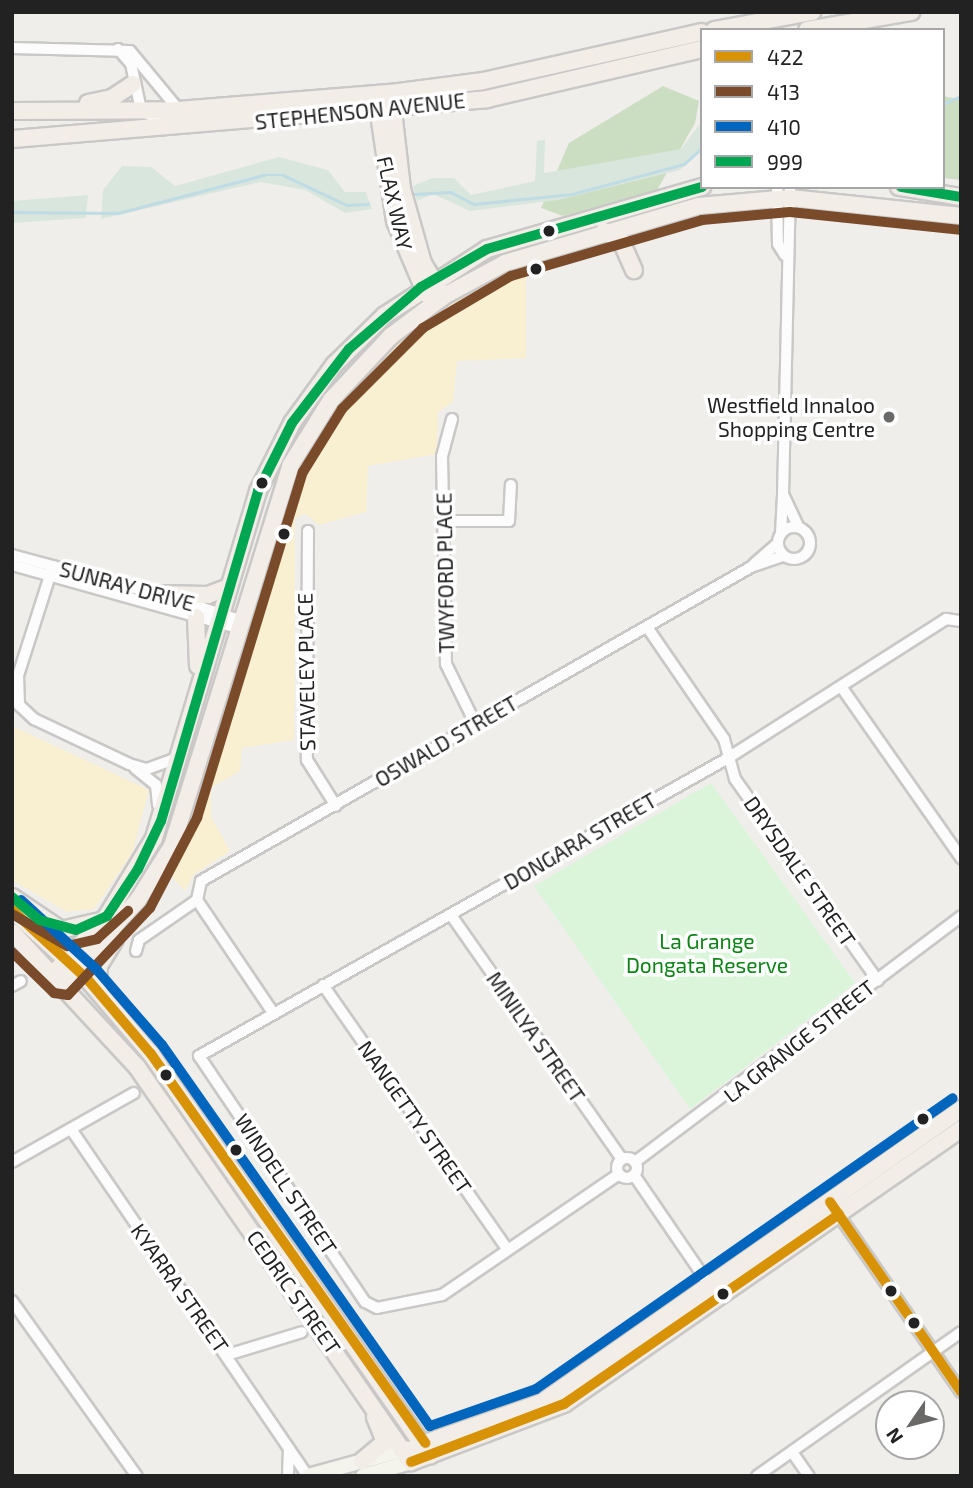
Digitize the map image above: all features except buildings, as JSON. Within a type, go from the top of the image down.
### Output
[{"type":"main road","points":[[734,28],[773,24],[812,12]]},
{"type":"main road","points":[[819,28],[912,12]]},
{"type":"main road","name":"STEPHENSON AVENUE","points":[[12,139],[198,127],[385,102],[700,32]]},
{"type":"main road","name":"STEPHENSON AVENUE","points":[[12,111],[178,110],[487,99],[700,49]]},
{"type":"main road","points":[[58,110],[112,98],[133,84]]},
{"type":"main road","name":"FLAX WAY","points":[[385,102],[402,189],[427,284],[438,300]]},
{"type":"main road","points":[[72,964],[107,916],[161,821],[258,491],[292,423],[349,349],[427,284],[519,237],[700,188]]},
{"type":"main road","points":[[912,189],[961,197]]},
{"type":"main road","points":[[97,990],[99,966],[138,901],[184,814],[273,504],[319,416],[380,346],[438,300],[505,263],[604,231],[699,206],[783,199],[961,216]]},
{"type":"main road","points":[[604,231],[621,241],[634,270]]},
{"type":"main road","points":[[156,594],[208,595],[229,587]]},
{"type":"main road","points":[[196,617],[201,689]]},
{"type":"main road","points":[[12,897],[67,932],[107,916]]},
{"type":"main road","points":[[58,977],[138,901]]},
{"type":"main road","name":"CEDRIC STREET","points":[[12,910],[97,990],[165,1074],[427,1449]]},
{"type":"main road","name":"CEDRIC STREET","points":[[12,932],[58,977],[144,1076],[409,1455]]},
{"type":"main road","points":[[308,1476],[362,1468],[552,1411],[834,1208],[961,1109]]},
{"type":"main road","points":[[834,1208],[961,1129]]},
{"type":"main road","points":[[352,1375],[385,1442],[362,1468]]},
{"type":"street","points":[[12,48],[115,46],[143,62],[156,90],[178,110]]},
{"type":"street","points":[[115,46],[131,64],[133,84],[141,110],[151,121],[198,127]]},
{"type":"street","points":[[751,567],[777,544],[781,533],[785,255],[778,244],[783,199]]},
{"type":"street","name":"TWYFORD PLACE","points":[[452,419],[442,456],[446,521],[446,664],[475,723]]},
{"type":"street","points":[[446,521],[509,521],[511,485]]},
{"type":"street","points":[[777,544],[783,555],[793,560],[807,553],[809,537],[798,526],[783,494]]},
{"type":"street","points":[[781,533],[798,526]]},
{"type":"street","name":"STAVELEY PLACE","points":[[308,530],[307,760],[336,806]]},
{"type":"street","name":"SUNRAY DRIVE","points":[[12,555],[196,617],[221,618]]},
{"type":"street","name":"OSWALD STREET","points":[[136,951],[139,940],[197,900],[201,881],[751,567],[783,555]]},
{"type":"street","name":"SUNRAY DRIVE","points":[[12,565],[52,570],[156,594],[239,624]]},
{"type":"street","points":[[52,570],[18,676],[19,705],[34,719],[129,764],[156,785],[161,821]]},
{"type":"street","name":"DONGARA STREET","points":[[199,1056],[272,1011],[451,915],[729,758],[842,688],[900,645],[958,619]]},
{"type":"street","name":"DRYSDALE STREET","points":[[647,627],[724,739],[735,779],[878,981]]},
{"type":"street","points":[[842,688],[961,858]]},
{"type":"street","points":[[129,764],[166,766],[181,755]]},
{"type":"street","points":[[197,900],[272,1011]]},
{"type":"street","name":"MINILYA STREET","points":[[451,915],[622,1159]]},
{"type":"street","name":"LA GRANGE STREET","points":[[635,1162],[961,916]]},
{"type":"street","name":"NANGETTY STREET","points":[[323,985],[508,1249]]},
{"type":"street","name":"WINDELL STREET","points":[[199,1056],[365,1302],[377,1308],[442,1295],[508,1249]]},
{"type":"street","points":[[12,1162],[134,1093]]},
{"type":"street","name":"KYARRA STREET","points":[[71,1129],[308,1476]]},
{"type":"street","points":[[619,1174],[622,1159],[635,1162],[634,1175],[714,1292]]},
{"type":"street","points":[[508,1249],[619,1174],[634,1175]]},
{"type":"street","points":[[834,1208],[961,1392]]},
{"type":"street","points":[[12,1301],[137,1476]]},
{"type":"street","points":[[226,1354],[302,1332]]},
{"type":"street","points":[[757,1476],[961,1332]]},
{"type":"street","points":[[288,1448],[288,1476]]},
{"type":"street","points":[[792,1452],[809,1476]]},
{"type":"green space","points":[[663,86],[699,101],[695,123],[657,190],[563,216],[541,208],[569,143]]},
{"type":"green space","points":[[945,96],[961,100],[961,180],[945,178]]},
{"type":"green space","name":"La Grange Dongata Reserve","points":[[711,783],[855,983],[690,1109],[534,886]]},
{"type":"shaded area","points":[[700,124],[700,151],[680,170],[558,200],[470,211],[433,194],[417,201],[413,186],[432,178],[454,178],[471,195],[535,181],[537,141],[545,140],[544,173],[681,149]]},
{"type":"shaded area","points":[[279,157],[328,170],[345,192],[366,192],[372,209],[345,213],[305,190],[260,182],[101,219],[103,190],[122,166],[151,167],[175,186]]},
{"type":"shaded area","points":[[88,195],[86,218],[12,223],[12,201]]},
{"type":"sand","points":[[605,237],[613,244],[526,272],[526,358],[457,361],[453,402],[438,412],[437,454],[368,466],[366,512],[319,525],[306,514],[295,518],[294,740],[242,748],[240,771],[211,788],[211,817],[230,851],[193,875],[185,891],[170,875],[203,792],[285,504],[341,401],[409,329],[455,297],[504,271]]},
{"type":"sand","points":[[12,726],[149,790],[132,853],[94,909],[67,912],[12,880]]},
{"type":"waterway","points":[[945,103],[961,96]]},
{"type":"waterway","points":[[414,194],[451,192],[474,204],[572,194],[684,164],[700,150]]},
{"type":"waterway","points":[[12,212],[118,213],[264,175],[283,175],[347,205],[368,204]]},
{"type":"transit line","name":"999","points":[[12,897],[39,920],[76,930],[107,916],[138,869],[161,821],[258,491],[292,423],[349,349],[421,287],[487,249],[700,188]]},
{"type":"transit line","name":"999","points":[[913,189],[961,197]]},
{"type":"transit line","name":"413","points":[[12,952],[54,993],[68,995],[150,908],[197,818],[303,472],[342,409],[423,328],[511,276],[702,220],[790,212],[960,230]]},
{"type":"transit line","name":"410","points":[[21,900],[97,970],[162,1045],[430,1426],[536,1389],[953,1098]]},
{"type":"transit line","name":"422","points":[[12,910],[88,980],[151,1054],[425,1443]]},
{"type":"transit line","name":"413","points":[[12,914],[67,946],[97,939],[128,911]]},
{"type":"transit line","name":"422","points":[[830,1202],[961,1392]]},
{"type":"transit line","name":"422","points":[[411,1462],[564,1404],[839,1214]]},
{"type":"place","name":"Westfield Innaloo Shopping Centre","points":[[889,417]]}]
